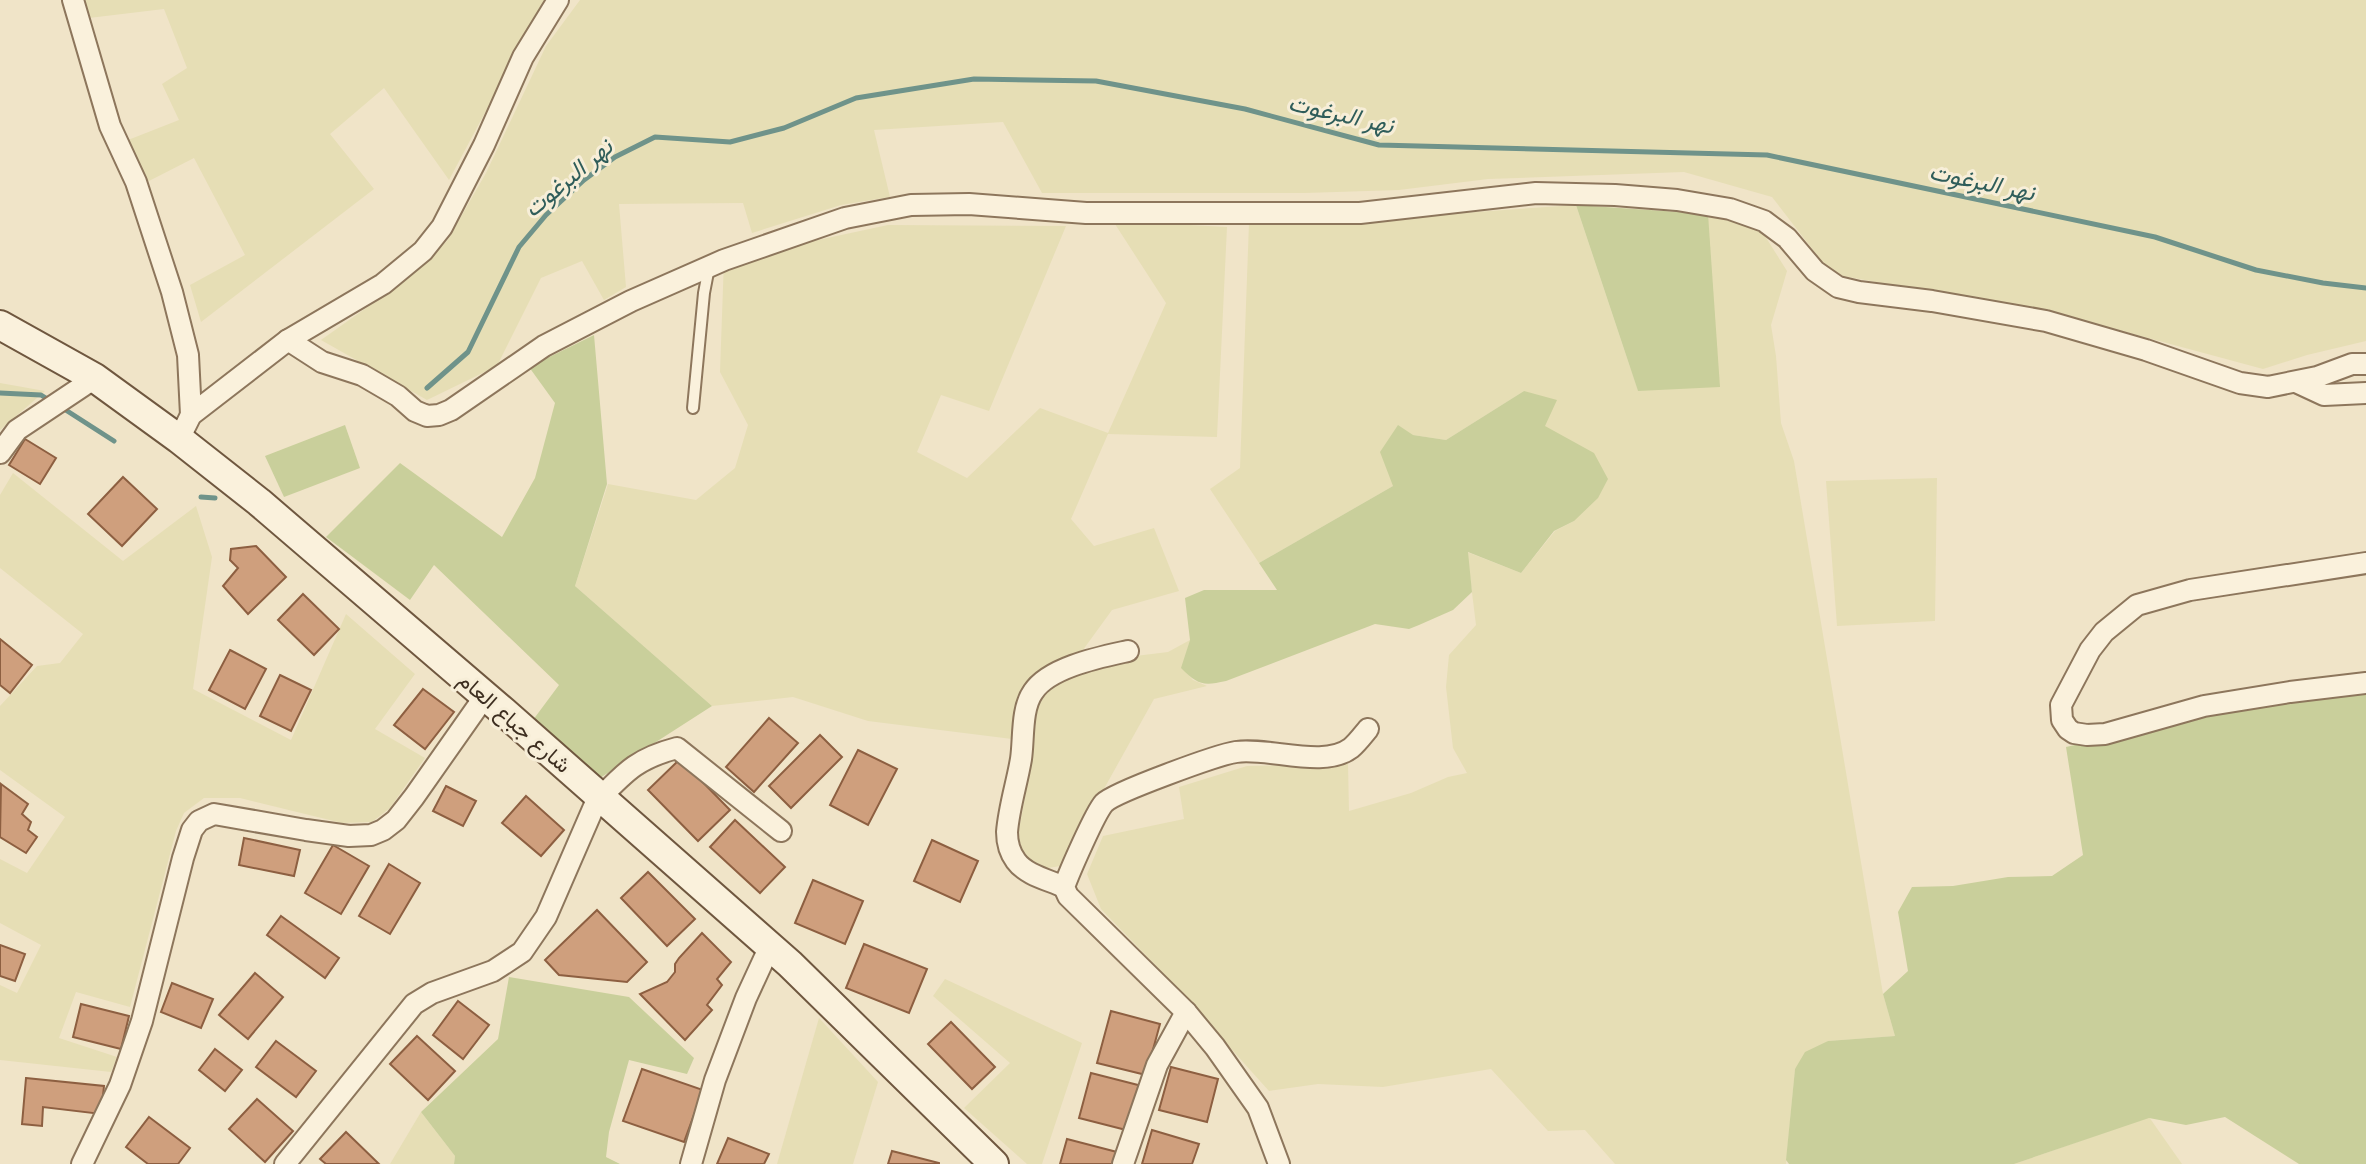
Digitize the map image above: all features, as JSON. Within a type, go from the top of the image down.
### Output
[{"type":"main road","name":"شارع جباع العام","points":[[0,325],[85,384],[185,427],[259,502],[770,946],[994,1164]]},
{"type":"street","points":[[73,0],[110,126],[136,182],[172,292],[188,355],[185,427]]},
{"type":"street","points":[[185,427],[288,340],[383,284],[423,251],[442,227],[484,145],[523,57],[558,0]]},
{"type":"street","points":[[288,340],[322,362],[362,375],[398,396],[415,411],[427,416],[439,415],[565,334],[631,301],[731,257],[845,218],[911,205],[969,204],[1086,213],[1360,213],[1536,193],[1677,200],[1730,209],[1764,221],[1787,238],[1815,271],[1838,287],[2046,321],[2146,350],[2240,383],[2268,387],[2317,377],[2352,364],[2366,364]]},
{"type":"street","points":[[2296,382],[2324,395],[2366,393]]},
{"type":"street","points":[[0,453],[17,430],[85,384]]},
{"type":"street","points":[[2366,563],[2190,590],[2137,605],[2104,632],[2090,650],[2061,705],[2062,720],[2074,733],[2105,734],[2204,706],[2366,683]]},
{"type":"street","points":[[1128,651],[1057,672],[1033,691],[1027,708],[1007,835],[1010,851],[1024,869],[1064,887],[1068,896],[1104,934],[1186,1012],[1258,1108],[1279,1164]]},
{"type":"street","points":[[82,1164],[120,1085],[142,1021],[183,858],[192,830],[199,821],[214,814],[349,836],[371,835],[389,825],[405,809],[485,696]]},
{"type":"street","points":[[1064,887],[1096,816],[1111,798],[1236,752],[1332,756],[1350,748],[1368,729]]},
{"type":"street","points":[[285,1164],[414,1004],[432,993],[493,971],[522,952],[546,917],[600,796],[628,769],[654,754],[677,748],[781,831]]},
{"type":"street","points":[[691,1164],[715,1080],[746,998],[770,946]]},
{"type":"street","points":[[1123,1164],[1157,1065],[1186,1012]]},
{"type":"lane","points":[[693,408],[709,266]]},
{"type":"shaded area","points":[[85,0],[545,0],[449,180],[384,88],[330,134],[374,189],[201,322],[190,285],[245,255],[194,158],[147,182],[128,140],[179,120],[162,84],[187,68],[164,9],[89,18]]},
{"type":"shaded area","points":[[580,0],[2366,0],[2366,341],[2263,369],[2074,318],[1843,276],[1826,267],[1772,197],[1684,172],[1488,179],[1399,190],[1042,193],[1003,122],[874,130],[890,197],[841,205],[752,233],[743,203],[619,204],[626,287],[604,300],[582,261],[541,278],[497,366],[427,400],[321,340],[407,279],[447,241],[486,173],[546,46]]},
{"type":"shaded area","points":[[1576,205],[1638,391],[1708,214],[1748,222],[1765,236],[1787,271],[1771,325],[1781,423],[1794,461],[1883,994],[1895,1036],[1828,1041],[1795,1069],[1786,1164],[1615,1164],[1585,1130],[1548,1131],[1491,1069],[1383,1087],[1318,1084],[1269,1091],[1101,909],[1087,874],[1103,836],[1184,819],[1179,787],[1247,766],[1348,764],[1349,811],[1467,773],[1453,748],[1446,687],[1449,655],[1476,625],[1467,552],[1521,573],[1555,531],[1574,521],[1566,439],[1544,426],[1524,391],[1446,440],[1413,435],[1393,486],[1259,563],[1210,489],[1240,468],[1249,223],[1375,219]]},
{"type":"shaded area","points":[[1113,221],[1227,227],[1217,437],[1108,434],[1071,519],[1094,546],[1154,528],[1179,591],[1112,610],[1080,654],[1030,681],[1012,739],[868,721],[793,697],[712,706],[575,586],[608,484],[696,500],[735,468],[748,425],[720,372],[724,260],[888,225],[1066,226],[989,411],[941,395],[917,452],[967,478],[1040,408],[1108,433],[1166,303]]},
{"type":"shaded area","points":[[0,383],[45,391],[0,430]]},
{"type":"shaded area","points":[[13,473],[123,561],[196,506],[212,557],[193,689],[291,740],[346,614],[415,674],[375,729],[425,758],[390,808],[372,822],[342,823],[240,798],[204,798],[184,813],[176,831],[130,1007],[76,992],[59,1038],[117,1057],[111,1072],[0,1060],[0,985],[17,993],[41,945],[0,923],[0,859],[27,873],[65,817],[0,770],[0,706],[37,666],[60,663],[83,634],[0,568],[0,495]]},
{"type":"shaded area","points":[[1937,478],[1935,621],[1837,626],[1826,481]]},
{"type":"shaded area","points":[[1190,640],[1182,668],[1193,680],[1207,686],[1154,699],[1061,866],[1047,868],[1024,857],[1018,835],[1033,754],[1037,708],[1052,685],[1111,659],[1168,652]]},
{"type":"shaded area","points":[[945,979],[1082,1043],[1042,1164],[1027,1164],[964,1108],[1010,1063],[933,996]]},
{"type":"shaded area","points":[[819,1018],[878,1082],[853,1164],[777,1164]]},
{"type":"shaded area","points":[[421,1112],[455,1156],[454,1164],[390,1164]]},
{"type":"shaded area","points":[[2149,1117],[2182,1164],[2014,1164]]},
{"type":"green space","points":[[1576,205],[1708,214],[1720,387],[1638,391]]},
{"type":"green space","points":[[594,335],[607,484],[575,586],[712,706],[600,778],[533,720],[559,685],[434,565],[410,600],[326,537],[400,463],[502,537],[535,478],[555,403],[529,367]]},
{"type":"green space","points":[[1524,391],[1557,400],[1545,426],[1594,453],[1608,479],[1598,498],[1574,521],[1554,531],[1521,573],[1468,552],[1472,592],[1453,610],[1419,625],[1409,629],[1375,624],[1218,683],[1201,683],[1181,668],[1190,640],[1185,598],[1204,590],[1277,590],[1259,563],[1393,486],[1380,452],[1398,425],[1413,435],[1446,440]]},
{"type":"green space","points":[[345,425],[360,468],[284,497],[265,456]]},
{"type":"green space","points":[[2366,694],[2366,1164],[2299,1164],[2225,1117],[2186,1125],[2149,1118],[2014,1164],[1789,1164],[1786,1160],[1795,1069],[1805,1052],[1828,1041],[1895,1036],[1883,994],[1908,971],[1898,912],[1912,887],[1953,886],[2008,877],[2052,876],[2083,855],[2066,747],[2253,708]]},
{"type":"green space","points":[[509,977],[629,997],[694,1058],[687,1074],[629,1060],[609,1132],[606,1157],[620,1164],[454,1164],[455,1156],[421,1112],[498,1039]]},
{"type":"building","points":[[25,439],[56,458],[40,484],[9,465]]},
{"type":"building","points":[[123,477],[157,509],[122,546],[88,514]]},
{"type":"building","points":[[256,546],[286,577],[248,614],[223,586],[238,568],[230,560],[231,549]]},
{"type":"building","points":[[303,594],[339,629],[314,655],[278,620]]},
{"type":"building","points":[[0,639],[32,665],[10,693],[0,685]]},
{"type":"building","points":[[230,650],[266,669],[245,709],[209,690]]},
{"type":"building","points":[[280,675],[311,690],[291,731],[260,716]]},
{"type":"building","points":[[423,689],[454,712],[425,749],[394,725]]},
{"type":"building","points":[[769,718],[798,743],[754,792],[726,767]]},
{"type":"building","points":[[820,735],[842,757],[791,808],[769,786]]},
{"type":"building","points":[[858,750],[897,769],[868,825],[830,805]]},
{"type":"building","points":[[680,759],[730,810],[698,841],[648,790]]},
{"type":"building","points":[[1,784],[28,804],[22,814],[31,822],[28,830],[37,837],[26,853],[0,837]]},
{"type":"building","points":[[446,786],[476,801],[463,826],[433,811]]},
{"type":"building","points":[[526,796],[564,830],[541,856],[502,823]]},
{"type":"building","points":[[735,820],[785,867],[760,893],[710,847]]},
{"type":"building","points":[[244,838],[300,850],[294,876],[239,865]]},
{"type":"building","points":[[932,840],[978,861],[960,902],[914,881]]},
{"type":"building","points":[[333,845],[369,866],[341,914],[305,893]]},
{"type":"building","points":[[389,864],[420,883],[390,934],[359,916]]},
{"type":"building","points":[[648,872],[695,919],[667,946],[621,898]]},
{"type":"building","points":[[813,880],[863,901],[845,944],[795,923]]},
{"type":"building","points":[[597,910],[647,962],[627,982],[559,975],[545,960]]},
{"type":"building","points":[[281,916],[339,958],[325,978],[267,935]]},
{"type":"building","points":[[702,933],[731,962],[717,979],[722,985],[707,1005],[712,1010],[685,1040],[640,994],[667,982],[675,972],[679,958]]},
{"type":"building","points":[[864,944],[927,969],[909,1013],[846,988]]},
{"type":"building","points":[[0,945],[25,954],[15,981],[0,976]]},
{"type":"building","points":[[255,973],[283,997],[248,1039],[219,1015]]},
{"type":"building","points":[[172,983],[213,999],[201,1028],[161,1012]]},
{"type":"building","points":[[458,1001],[489,1025],[463,1059],[433,1035]]},
{"type":"building","points":[[81,1004],[129,1016],[121,1049],[73,1037]]},
{"type":"building","points":[[1111,1011],[1160,1024],[1146,1075],[1097,1063]]},
{"type":"building","points":[[951,1022],[995,1067],[972,1089],[928,1044]]},
{"type":"building","points":[[417,1036],[455,1071],[428,1100],[390,1064]]},
{"type":"building","points":[[276,1041],[316,1071],[296,1097],[256,1067]]},
{"type":"building","points":[[215,1049],[242,1070],[225,1091],[199,1070]]},
{"type":"building","points":[[1171,1067],[1218,1079],[1207,1122],[1159,1110]]},
{"type":"building","points":[[642,1069],[703,1090],[684,1142],[623,1121]]},
{"type":"building","points":[[1091,1073],[1142,1086],[1130,1131],[1079,1118]]},
{"type":"building","points":[[26,1078],[104,1086],[101,1114],[43,1107],[42,1126],[22,1124]]},
{"type":"building","points":[[257,1099],[293,1131],[265,1162],[229,1129]]},
{"type":"building","points":[[149,1117],[190,1148],[178,1164],[148,1164],[126,1147]]},
{"type":"building","points":[[1152,1130],[1199,1144],[1192,1164],[1142,1164]]},
{"type":"building","points":[[346,1132],[379,1164],[326,1164],[320,1159]]},
{"type":"building","points":[[728,1138],[769,1154],[764,1164],[717,1164]]},
{"type":"building","points":[[1067,1139],[1117,1152],[1114,1164],[1060,1164]]},
{"type":"building","points":[[892,1151],[939,1163],[939,1164],[888,1164]]},
{"type":"waterway","name":"نهر البرغوت","points":[[427,388],[468,352],[519,247],[546,215],[615,157],[655,137],[730,142],[784,128],[856,98],[974,79],[1096,81],[1245,109],[1379,145],[1767,155],[2155,237],[2256,270],[2366,288]]},
{"type":"waterway","name":"نهر البرغوت","points":[[0,393],[41,395],[49,400]]},
{"type":"waterway","name":"نهر البرغوت","points":[[61,407],[114,441]]},
{"type":"waterway","name":"نهر البرغوت","points":[[201,497],[215,498]]}]
